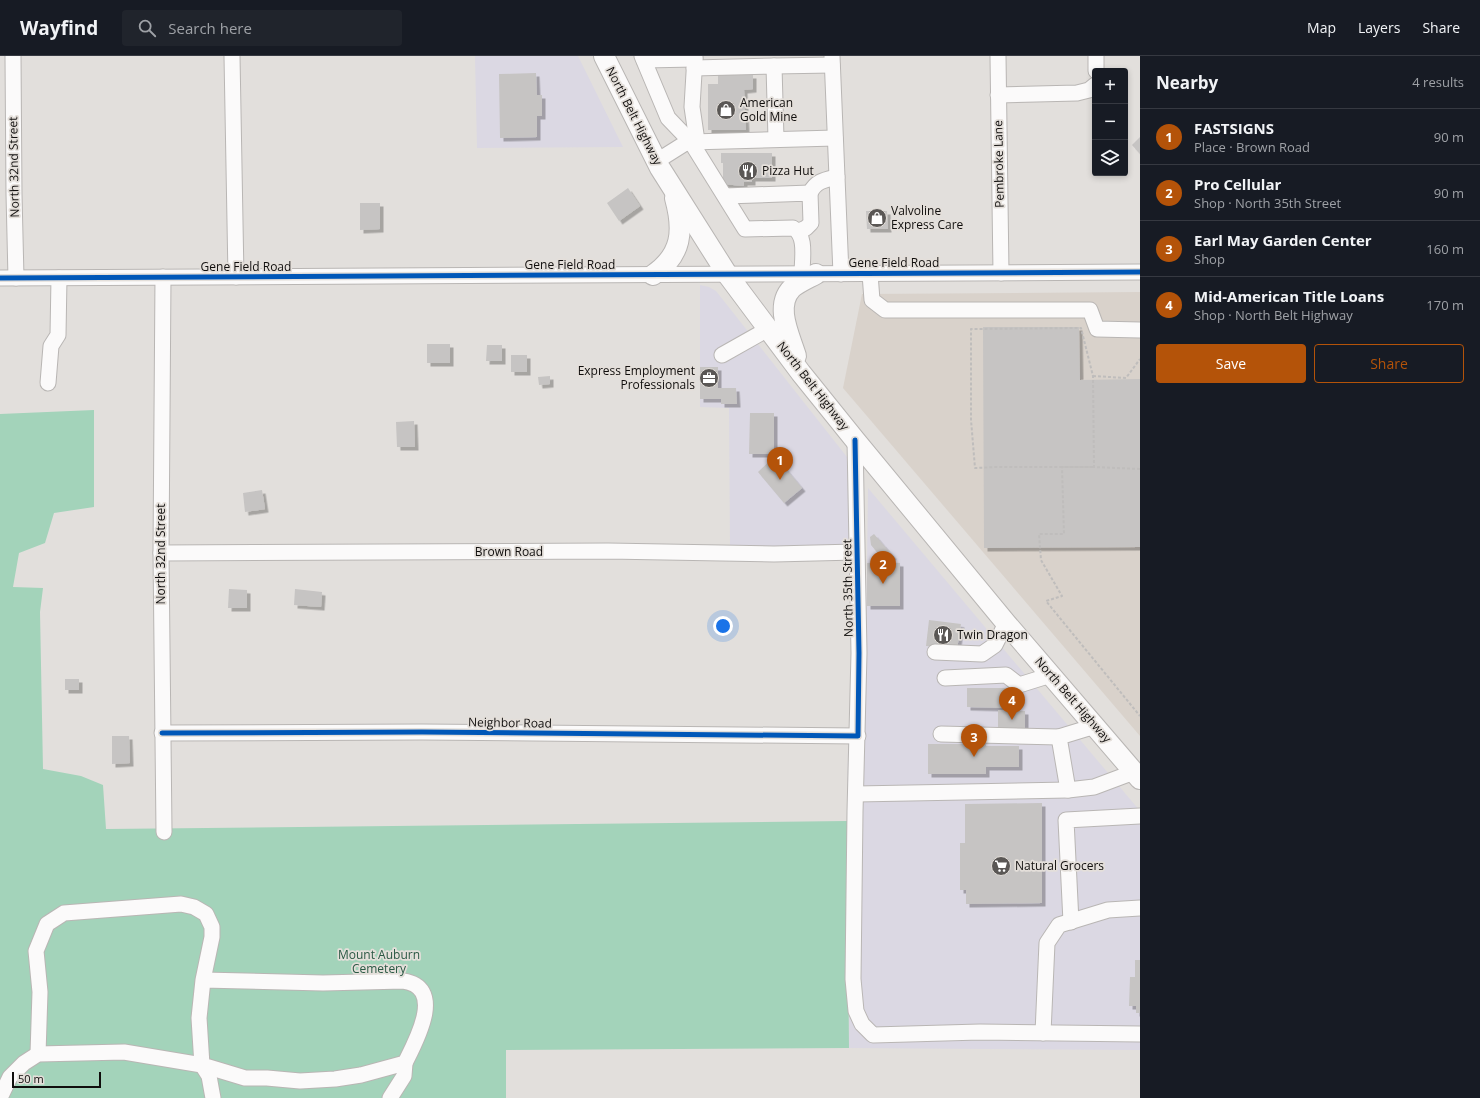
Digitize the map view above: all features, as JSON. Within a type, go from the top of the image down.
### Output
[{"type":"main road","name":"North Belt Highway","points":[[604,56],[657,161],[727,274],[801,373],[855,440],[1006,623],[1137,776]]},
{"type":"main road","points":[[652,275],[665,266],[672,258],[677,245],[680,216],[671,185]]},
{"type":"main road","points":[[801,373],[787,330],[784,316],[785,301],[792,289],[809,274]]},
{"type":"street","name":"North 32nd Street","points":[[14,56],[14,194],[16,278]]},
{"type":"street","points":[[232,56],[236,277]]},
{"type":"street","name":"Pembroke Lane","points":[[998,56],[1001,273]]},
{"type":"street","points":[[1096,56],[1096,68]]},
{"type":"street","points":[[809,274],[802,238],[799,231],[793,228],[745,228],[694,142],[668,118],[643,58],[774,66],[832,61],[841,274]]},
{"type":"street","points":[[694,61],[692,107],[694,142]]},
{"type":"street","points":[[774,66],[776,139]]},
{"type":"street","points":[[998,95],[1077,93],[1089,90],[1092,88]]},
{"type":"street","points":[[657,161],[684,144],[694,142],[835,138]]},
{"type":"street","points":[[799,231],[806,228],[811,223],[810,193],[814,185],[822,180],[837,177]]},
{"type":"street","points":[[725,196],[810,193]]},
{"type":"street","name":"Gene Field Road","points":[[0,278],[1140,272]]},
{"type":"street","points":[[870,274],[872,300],[885,310],[1090,310],[1097,329],[1140,330]]},
{"type":"street","name":"North 32nd Street","points":[[163,277],[161,553],[164,832]]},
{"type":"street","points":[[48,382],[51,346],[58,335],[58,278]]},
{"type":"street","points":[[722,355],[768,329]]},
{"type":"street","name":"North 35th Street","points":[[855,440],[859,653],[853,979],[856,1011],[862,1024],[873,1035],[980,1032],[1140,1034]]},
{"type":"street","name":"Brown Road","points":[[161,553],[608,551],[774,554],[856,552]]},
{"type":"street","points":[[935,652],[982,654],[995,645],[1006,623]]},
{"type":"street","points":[[945,678],[1006,675],[1019,685],[1051,675]]},
{"type":"street","points":[[940,734],[1059,737],[1094,726]]},
{"type":"street","name":"Neighbor Road","points":[[162,733],[422,732],[858,736]]},
{"type":"street","points":[[1059,737],[1068,790]]},
{"type":"street","points":[[856,794],[1068,790],[1094,787],[1137,776]]},
{"type":"street","points":[[1070,922],[1066,820],[1140,816]]},
{"type":"street","points":[[38,1054],[40,992],[36,951],[47,924],[64,913],[164,904],[194,906],[206,914],[212,927],[212,937],[203,980],[199,1018],[202,1065],[209,1076],[213,1098]]},
{"type":"street","points":[[1043,1033],[1047,943],[1059,925],[1108,910],[1140,908]]},
{"type":"street","points":[[203,980],[323,983],[412,983],[422,990],[427,1007],[416,1040],[405,1063],[404,1076],[391,1093],[390,1098]]},
{"type":"street","points":[[0,1098],[10,1077],[24,1063],[38,1054],[124,1052],[202,1065],[245,1078],[300,1081],[348,1077],[405,1063]]},
{"type":"path","points":[[1081,328],[1093,376],[1094,467],[997,466],[975,468],[970,420],[971,329],[1081,328]]},
{"type":"path","points":[[1093,376],[1126,378],[1140,359]]},
{"type":"path","points":[[1140,469],[1062,466],[1064,534],[1040,534],[1041,560],[1062,596],[1046,600],[1140,716]]},
{"type":"shaded area","points":[[475,56],[578,56],[623,147],[477,148]]},
{"type":"shaded area","points":[[700,285],[709,287],[716,291],[847,457],[852,467],[851,536],[848,543],[838,546],[730,546],[729,408],[700,407]]},
{"type":"shaded area","points":[[1140,292],[1140,736],[843,388],[862,294]]},
{"type":"shaded area","points":[[868,488],[1140,811],[1140,1050],[849,1048],[847,821],[848,745],[865,726]]},
{"type":"green space","name":"Mount Auburn Cemetery","points":[[94,410],[94,507],[54,513],[45,543],[19,553],[13,587],[43,588],[40,612],[43,769],[81,776],[103,785],[106,829],[847,821],[849,1048],[506,1050],[506,1098],[0,1098],[0,414]]},
{"type":"building","points":[[536,73],[537,95],[542,95],[542,116],[537,116],[537,137],[500,138],[499,74]]},
{"type":"building","name":"American Gold Mine","points":[[718,75],[753,75],[753,89],[744,90],[746,130],[708,130],[708,84],[718,84]]},
{"type":"building","points":[[1140,137],[1140,154],[1132,145]]},
{"type":"building","name":"Pizza Hut","points":[[721,153],[772,153],[772,178],[752,178],[752,182],[744,182],[744,186],[723,184],[723,163],[721,163]]},
{"type":"building","points":[[628,188],[640,206],[619,221],[607,203]]},
{"type":"building","points":[[360,203],[380,203],[380,229],[360,230]]},
{"type":"building","name":"Valvoline Express Care","points":[[866,211],[887,211],[888,229],[867,229]]},
{"type":"building","points":[[983,327],[1079,327],[1080,380],[1140,379],[1140,547],[984,548]]},
{"type":"building","points":[[427,344],[450,344],[450,363],[427,363]]},
{"type":"building","points":[[487,345],[502,345],[502,361],[486,361]]},
{"type":"building","points":[[511,355],[527,355],[527,372],[511,372]]},
{"type":"building","name":"Express Employment Professionals","points":[[700,367],[718,367],[718,388],[736,388],[737,404],[721,404],[721,399],[700,399]]},
{"type":"building","points":[[550,376],[550,384],[539,385],[538,377]]},
{"type":"building","points":[[750,413],[774,413],[774,454],[749,454]]},
{"type":"building","points":[[414,421],[415,447],[397,447],[396,422]]},
{"type":"building","points":[[775,456],[802,488],[784,503],[758,472]]},
{"type":"building","points":[[262,490],[265,509],[245,512],[243,493]]},
{"type":"building","points":[[874,534],[893,556],[885,562],[871,545],[870,537]]},
{"type":"building","points":[[867,563],[900,563],[900,606],[867,606]]},
{"type":"building","points":[[229,589],[247,590],[247,608],[228,608]]},
{"type":"building","points":[[295,589],[322,592],[321,607],[294,605]]},
{"type":"building","name":"Twin Dragon","points":[[929,620],[961,624],[957,649],[926,646]]},
{"type":"building","points":[[65,679],[79,679],[79,690],[65,690]]},
{"type":"building","points":[[967,688],[1008,688],[1007,708],[967,707]]},
{"type":"building","points":[[998,710],[1025,711],[1025,731],[998,730]]},
{"type":"building","points":[[112,736],[129,736],[130,763],[112,764]]},
{"type":"building","points":[[928,744],[986,744],[986,746],[1019,746],[1019,767],[986,767],[986,774],[928,774]]},
{"type":"building","name":"Natural Grocers","points":[[1042,803],[1042,903],[966,904],[966,890],[960,890],[960,843],[965,843],[965,804]]},
{"type":"building","points":[[1135,960],[1140,960],[1140,1013],[1136,1013],[1136,1006],[1129,1006],[1130,977],[1135,977]]},
{"type":"cycle path","points":[[0,278],[1140,272]]},
{"type":"cycle path","points":[[162,733],[422,732],[858,736],[859,653],[855,440]]},
{"type":"place","name":"American Gold Mine","points":[[726,110]]},
{"type":"place","name":"Pizza Hut","points":[[748,171]]},
{"type":"place","name":"Valvoline Express Care","points":[[877,218]]},
{"type":"place","name":"Express Employment Professionals","points":[[709,378]]},
{"type":"place","name":"FASTSIGNS","points":[[780,480]]},
{"type":"place","name":"Pro Cellular","points":[[883,584]]},
{"type":"place","name":"Twin Dragon","points":[[943,635]]},
{"type":"place","name":"Mid-American Title Loans","points":[[1012,720]]},
{"type":"place","name":"Earl May Garden Center","points":[[974,757]]},
{"type":"place","name":"Natural Grocers","points":[[1001,866]]}]
